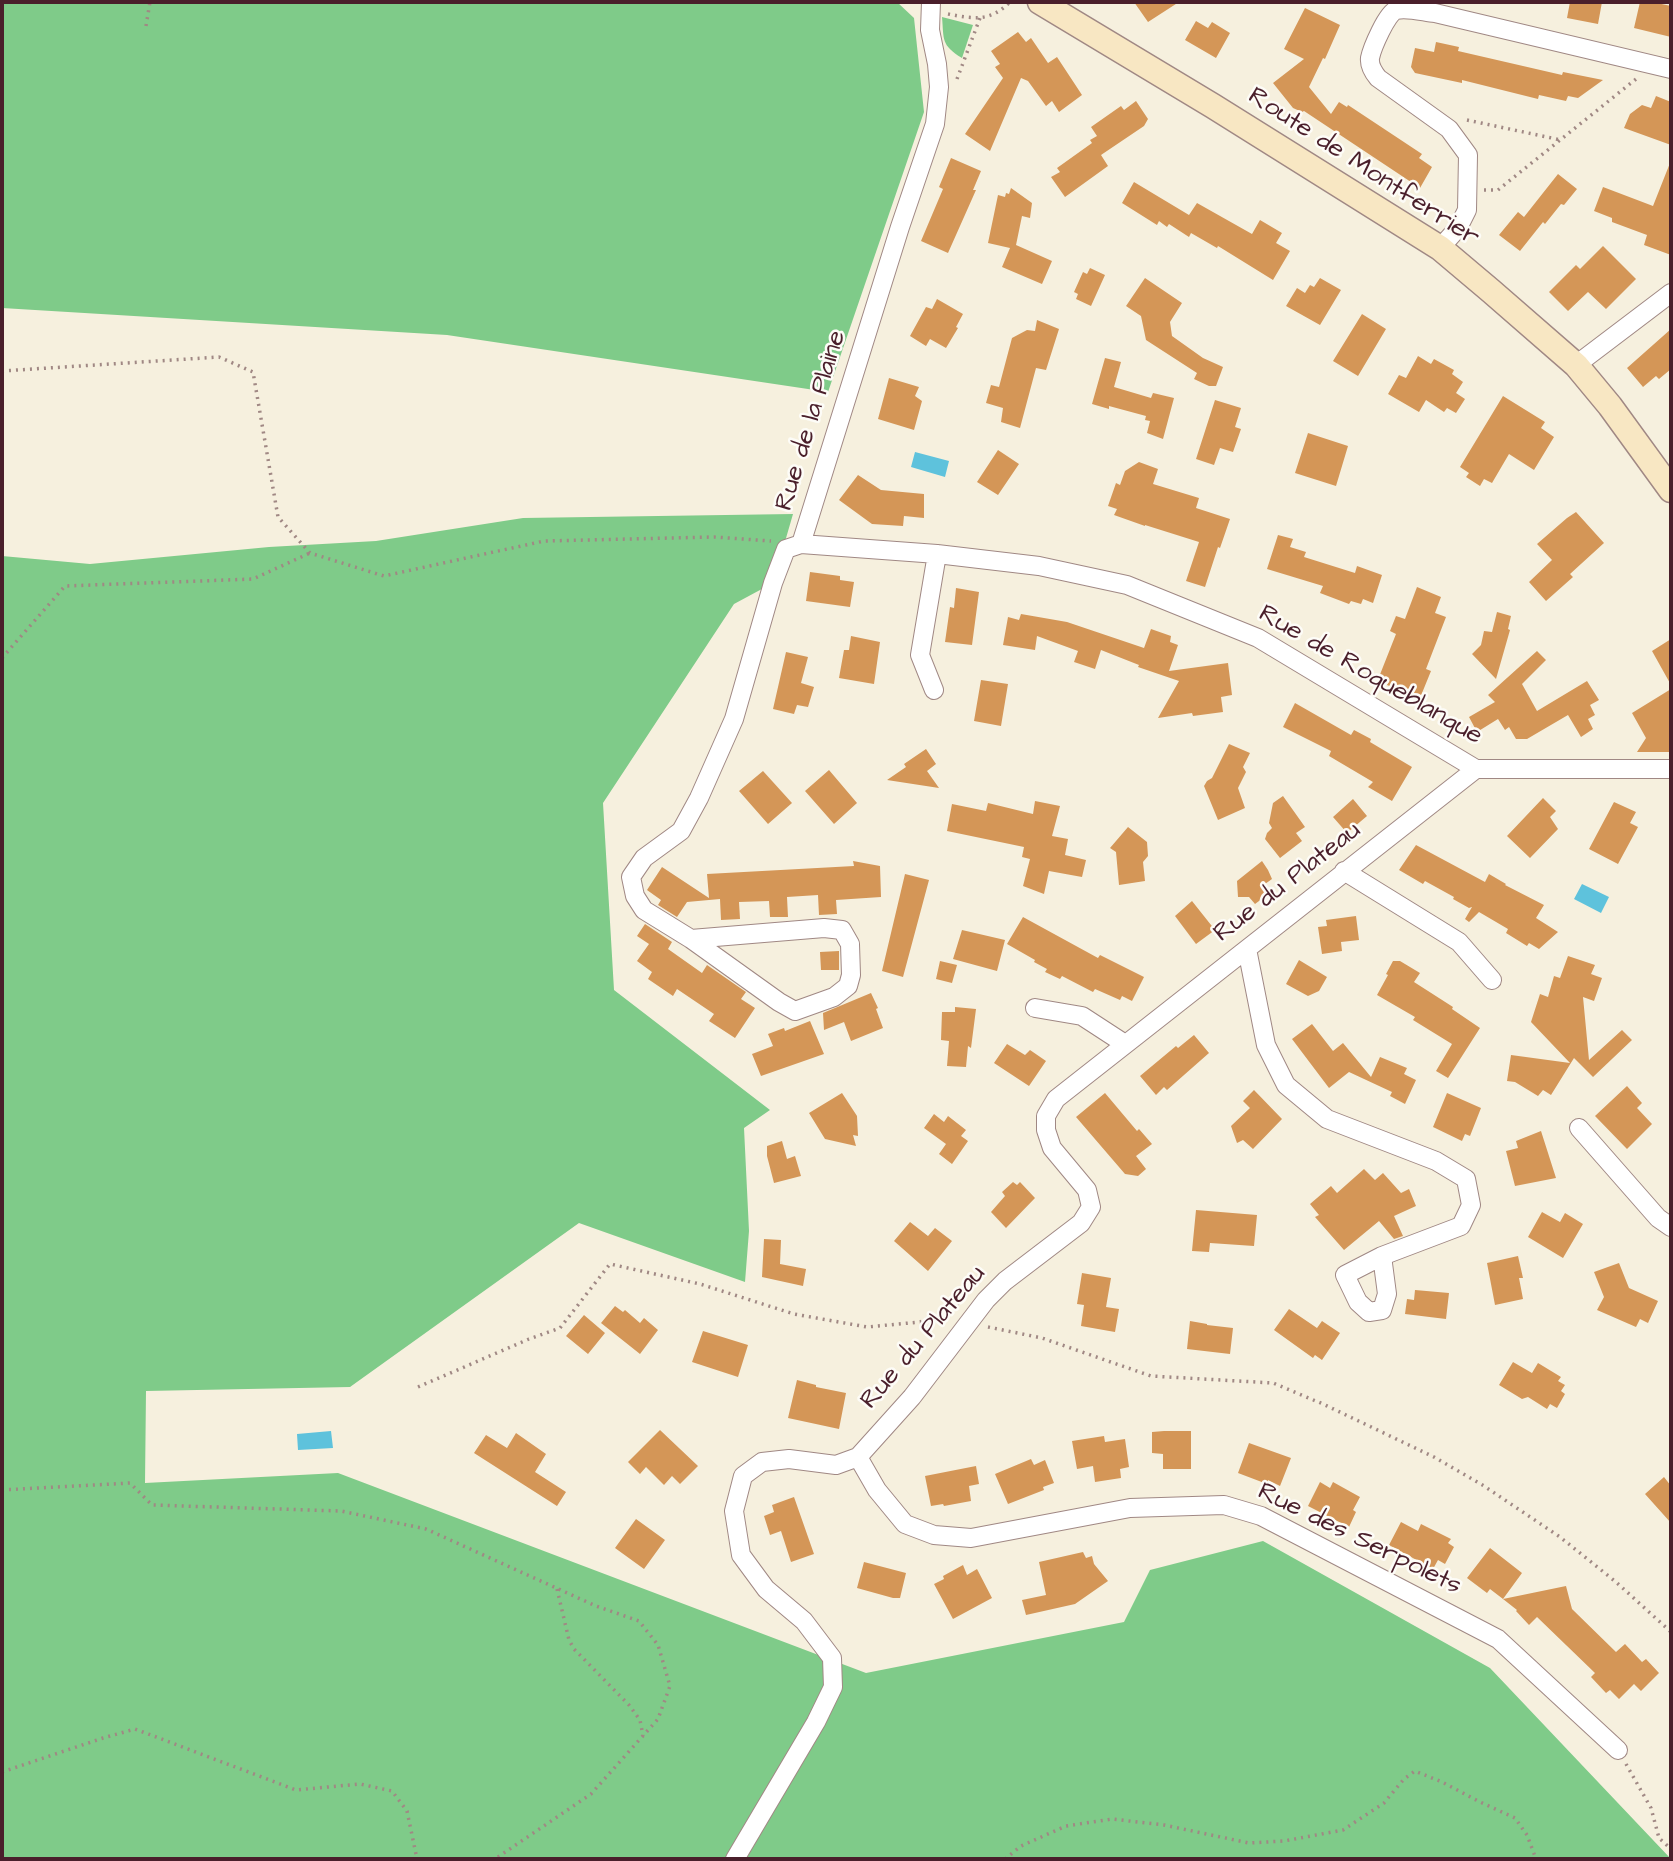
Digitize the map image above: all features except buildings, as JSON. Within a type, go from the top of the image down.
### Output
[{"type":"street","name":"Route de Montferrier","points":[[1040,2],[1440,248],[1576,365],[1610,406],[1671,490]]},
{"type":"street","name":"Rue de la Plaine","points":[[691,939],[644,910],[635,896],[631,877],[644,858],[681,831],[699,798],[734,719],[773,583],[786,549],[801,544],[935,124],[939,87],[930,30],[931,4]]},
{"type":"street","points":[[1440,248],[1458,228],[1467,210],[1468,155],[1449,129],[1378,78],[1373,71],[1369,60],[1392,12],[1399,9],[1435,13],[1662,67]]},
{"type":"street","points":[[1576,365],[1671,293]]},
{"type":"street","name":"Rue de Roqueblanque","points":[[801,544],[937,554],[1039,566],[1127,585],[1258,638],[1476,769],[1671,769]]},
{"type":"street","points":[[934,690],[920,655],[937,554]]},
{"type":"street","name":"Rue du Plateau","points":[[858,1457],[912,1397],[986,1300],[1005,1280],[1081,1223],[1091,1208],[1087,1190],[1052,1148],[1045,1130],[1046,1116],[1056,1099],[1476,769]]},
{"type":"street","points":[[1344,871],[1459,942],[1492,980]]},
{"type":"street","points":[[824,928],[842,930],[850,944],[851,975],[848,986],[834,997],[795,1011],[691,939],[824,928]]},
{"type":"street","points":[[1247,948],[1266,1045],[1286,1085],[1327,1119],[1436,1161],[1466,1179],[1471,1205],[1461,1226],[1382,1256]]},
{"type":"street","points":[[1035,1008],[1082,1016],[1125,1044]]},
{"type":"street","points":[[1578,1128],[1658,1218],[1671,1227]]},
{"type":"street","points":[[735,1859],[816,1722],[833,1687],[832,1658],[804,1621],[766,1589],[741,1555],[734,1511],[743,1476],[762,1462],[789,1459],[836,1465],[858,1457]]},
{"type":"street","name":"Rue des Serpolets","points":[[858,1457],[877,1490],[905,1524],[934,1535],[971,1538],[1130,1508],[1224,1505],[1261,1516],[1498,1639],[1618,1750]]},
{"type":"path","points":[[146,26],[150,2]]},
{"type":"path","points":[[931,4],[975,19],[999,13],[1010,2]]},
{"type":"path","points":[[937,113],[950,98],[980,18]]},
{"type":"path","points":[[1468,189],[1498,190],[1560,140],[1662,67]]},
{"type":"path","points":[[1449,129],[1462,120],[1560,140]]},
{"type":"path","points":[[2,371],[219,357],[254,372],[278,517],[310,553],[384,576],[544,541],[714,537],[801,544]]},
{"type":"path","points":[[2,658],[65,586],[253,579],[310,553]]},
{"type":"path","points":[[418,1387],[528,1339],[560,1328],[610,1264],[700,1284],[793,1314],[867,1327],[920,1322],[969,1298]]},
{"type":"path","points":[[969,1323],[1042,1338],[1151,1376],[1273,1383],[1375,1427],[1484,1486],[1560,1537],[1616,1582],[1671,1632]]},
{"type":"path","points":[[2,1490],[130,1483],[152,1506],[341,1511],[426,1529],[596,1606],[639,1621],[658,1645],[670,1686],[658,1719],[591,1794],[495,1859]]},
{"type":"path","points":[[557,1588],[569,1640],[574,1649],[629,1705],[640,1720],[643,1736]]},
{"type":"path","points":[[2,1772],[135,1729],[296,1790],[360,1784],[392,1791],[407,1811],[416,1859]]},
{"type":"path","points":[[1618,1750],[1651,1808],[1659,1838],[1671,1849]]},
{"type":"path","points":[[1005,1859],[1021,1846],[1066,1826],[1112,1819],[1164,1825],[1248,1843],[1284,1841],[1343,1830],[1384,1803],[1404,1779],[1415,1771],[1515,1818],[1527,1835],[1536,1859]]},
{"type":"green space","points":[[2,2],[897,2],[914,18],[924,112],[828,392],[447,335],[2,308]]},
{"type":"green space","points":[[942,17],[973,25],[962,58],[950,49],[945,41]]},
{"type":"green space","points":[[793,514],[773,583],[734,604],[603,803],[614,990],[770,1110],[744,1128],[749,1231],[745,1282],[579,1223],[350,1387],[146,1391],[145,1483],[338,1473],[866,1673],[1124,1622],[1150,1570],[1263,1541],[1490,1668],[1671,1859],[2,1859],[2,556],[90,564],[269,547],[376,541],[523,518]]},
{"type":"water","points":[[915,452],[949,461],[945,477],[911,467]]},
{"type":"water","points":[[1582,884],[1609,897],[1601,913],[1574,899]]},
{"type":"water","points":[[331,1431],[333,1448],[298,1450],[297,1434]]}]
